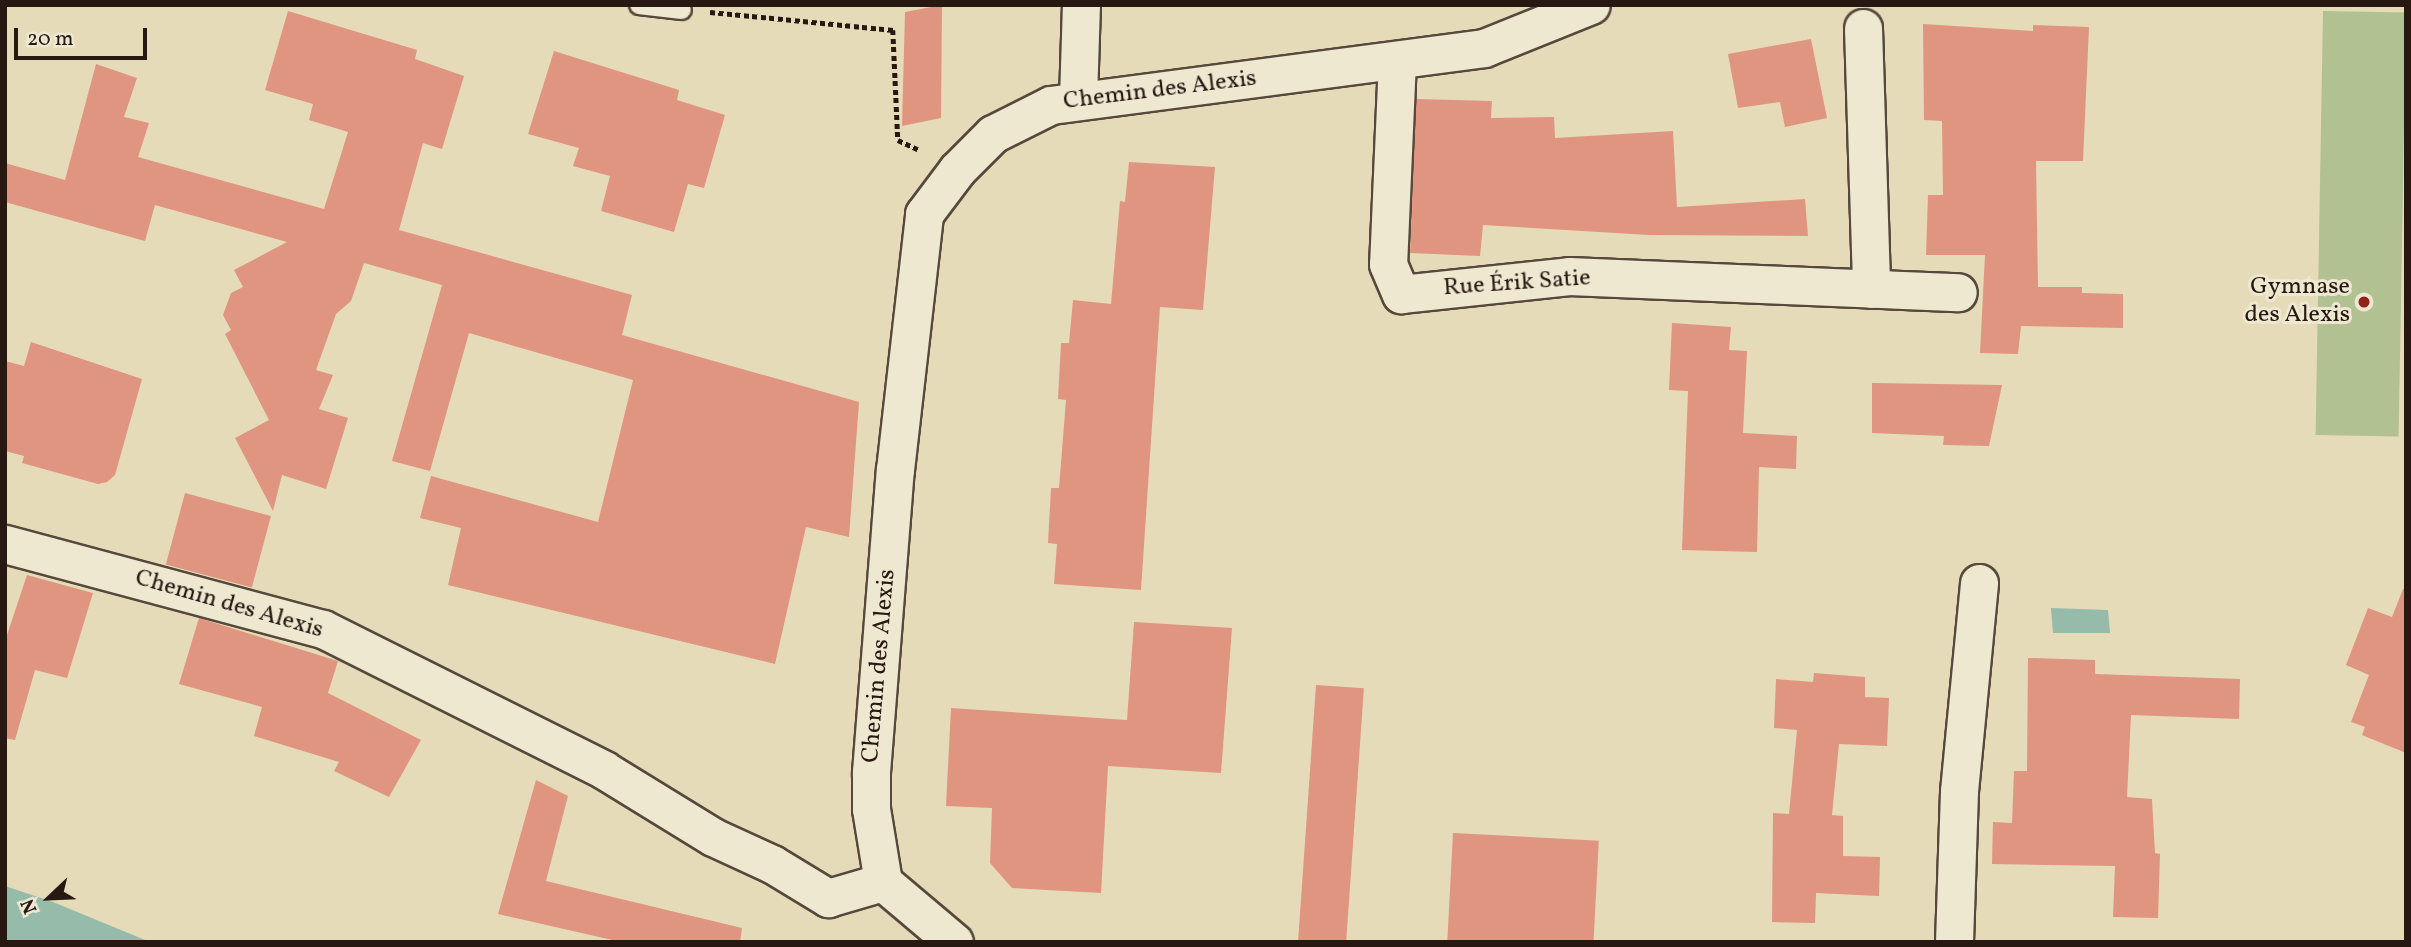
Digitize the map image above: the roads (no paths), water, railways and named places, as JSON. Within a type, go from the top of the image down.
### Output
[{"type":"street","points":[[1078,99],[1081,5]]},
{"type":"street","name":"Chemin des Alexis","points":[[5,544],[323,629],[604,769],[713,837],[772,864],[828,898],[883,882],[871,809],[871,772],[895,470],[924,214],[957,170],[1011,123],[1051,105],[1078,99],[1484,48],[1591,5]]},
{"type":"street","points":[[1863,28],[1871,289]]},
{"type":"street","name":"Rue Érik Satie","points":[[1397,60],[1388,264],[1401,293],[1570,276],[1958,292]]},
{"type":"street","points":[[1954,942],[1959,791],[1979,583]]},
{"type":"street","points":[[883,882],[954,942]]},
{"type":"lane","points":[[639,5],[682,10]]},
{"type":"place","name":"Gymnase des Alexis","points":[[2364,302]]}]
